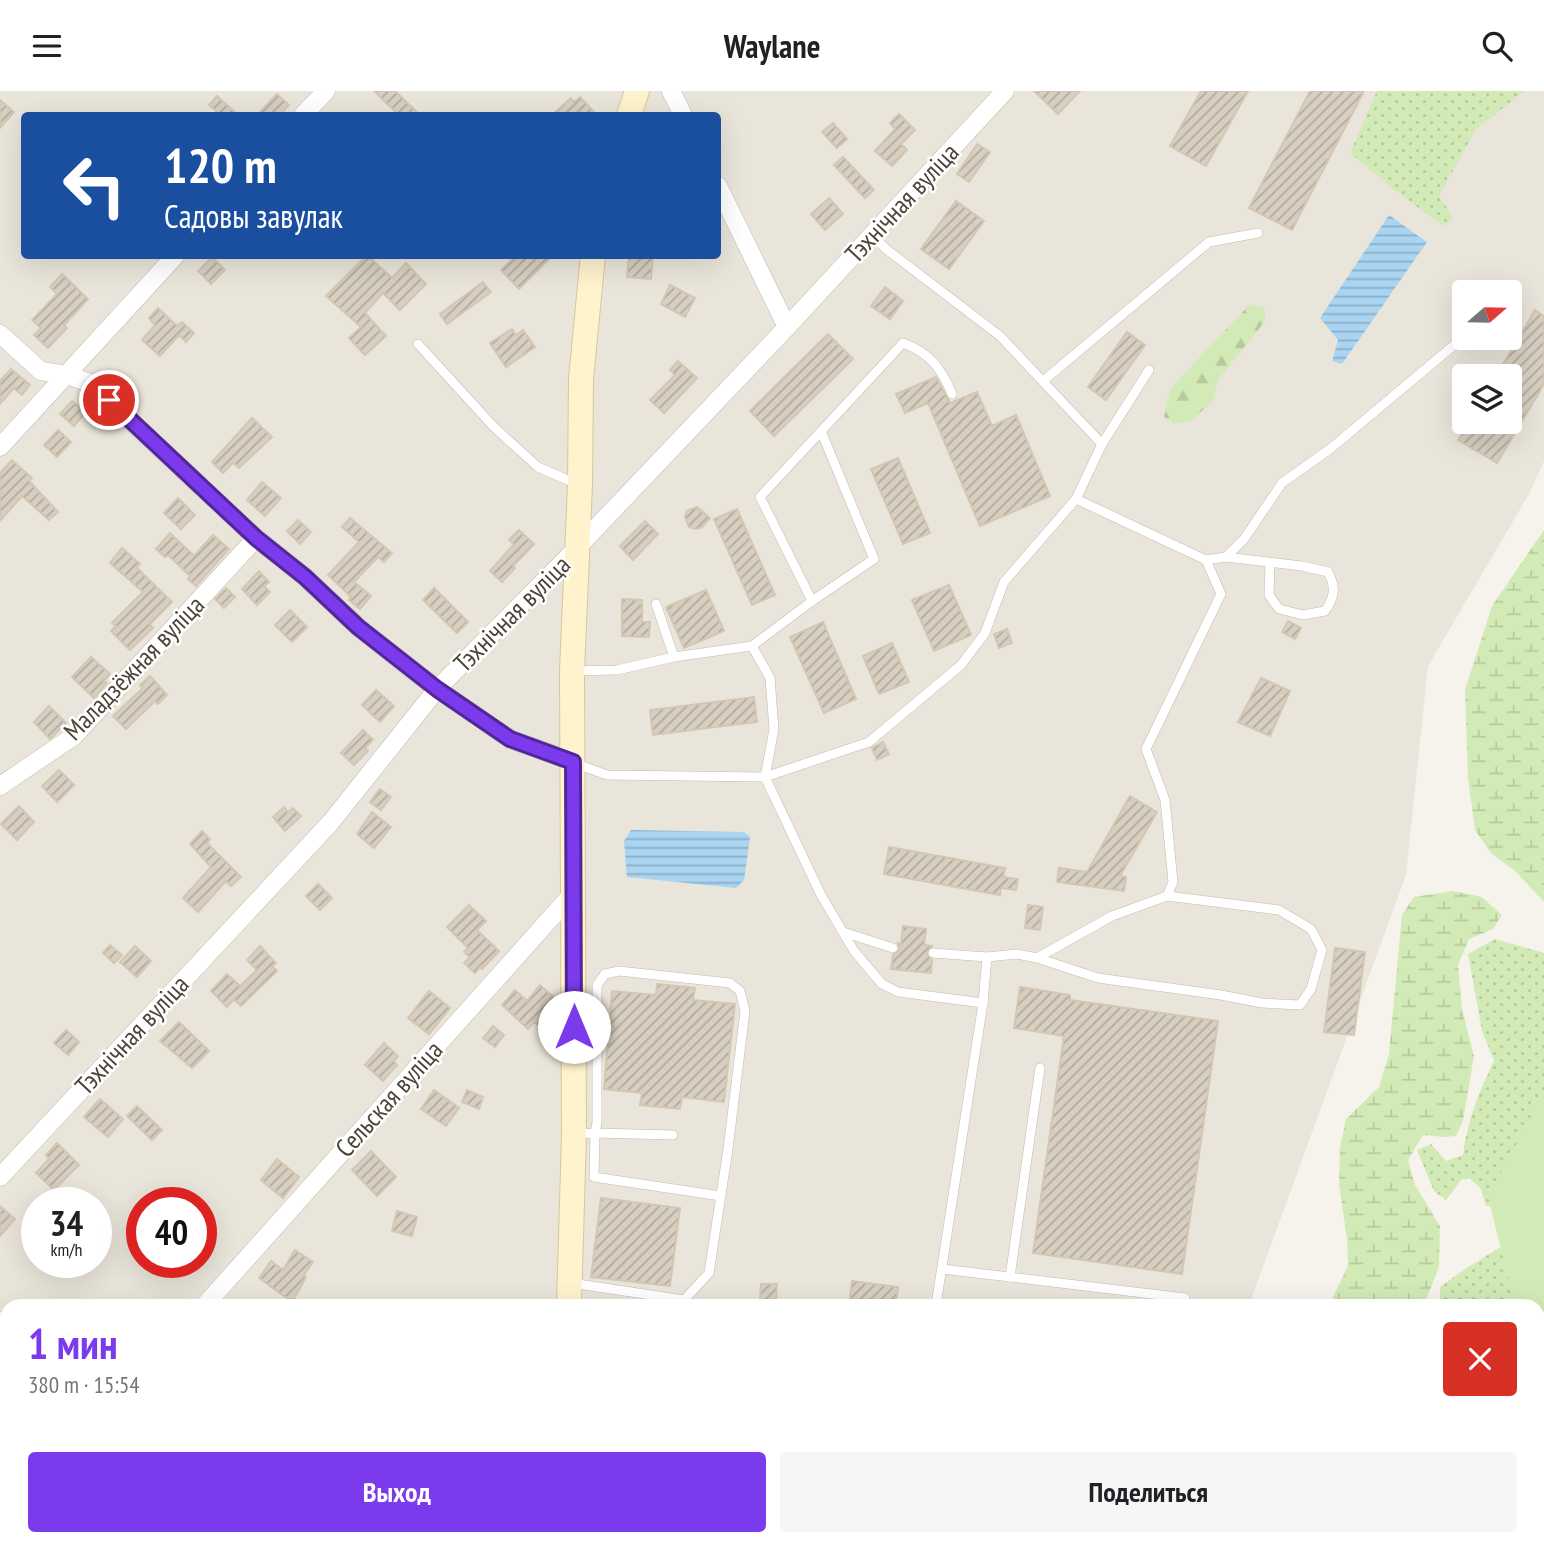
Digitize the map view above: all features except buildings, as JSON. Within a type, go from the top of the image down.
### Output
[{"type":"street","points":[[306,112],[326,91]]},
{"type":"street","points":[[630,112],[637,91]]},
{"type":"street","points":[[671,91],[682,112]]},
{"type":"street","name":"Тэхнічная вуліца","points":[[0,1177],[331,822],[437,689],[575,550],[1006,91]]},
{"type":"street","points":[[721,192],[787,327]]},
{"type":"street","points":[[0,447],[172,259]]},
{"type":"street","points":[[569,1294],[584,1134],[574,892],[572,671],[575,550],[580,485],[581,379],[593,259]]},
{"type":"street","points":[[0,334],[41,371],[67,375],[90,383],[256,538],[305,577],[358,627],[437,689],[510,739],[573,762]]},
{"type":"street","name":"Маладзёжная вуліца","points":[[0,786],[74,736],[256,538]]},
{"type":"street","name":"Сельская вуліца","points":[[210,1299],[574,892]]},
{"type":"lane","points":[[1043,381],[1209,242],[1258,233]]},
{"type":"lane","points":[[872,236],[1000,336],[1102,444]]},
{"type":"lane","points":[[811,601],[760,497],[903,343],[920,349],[942,371],[952,394]]},
{"type":"lane","points":[[418,344],[494,427],[538,467],[580,485]]},
{"type":"lane","points":[[1226,557],[1244,539],[1282,483],[1330,449],[1452,348]]},
{"type":"lane","points":[[573,762],[607,775],[765,777],[869,742],[961,665],[985,633],[1004,582],[1076,499],[1102,444],[1149,370]]},
{"type":"lane","points":[[572,671],[617,670],[674,657],[752,646],[811,601],[874,559],[821,431]]},
{"type":"lane","points":[[1076,499],[1206,560],[1226,557],[1303,566],[1328,572],[1334,583],[1333,599],[1325,611],[1303,615],[1279,609],[1269,595],[1270,563]]},
{"type":"lane","points":[[1167,896],[1173,882],[1164,800],[1146,749],[1221,594],[1206,560]]},
{"type":"lane","points":[[656,604],[674,657]]},
{"type":"lane","points":[[752,646],[770,678],[774,729],[765,777],[821,895],[854,951],[881,984],[898,992],[983,1003]]},
{"type":"lane","points":[[933,953],[987,957],[1017,954],[1098,978],[1262,1003],[1300,1005],[1311,989],[1322,950],[1311,929],[1279,910],[1167,896],[1112,916],[1037,958]]},
{"type":"lane","points":[[842,932],[893,948]]},
{"type":"lane","points":[[937,1299],[983,1003],[987,957]]},
{"type":"lane","points":[[584,1134],[597,1122],[597,985],[605,974],[619,971],[730,983],[740,991],[746,1011],[709,1273],[685,1299]]},
{"type":"lane","points":[[1010,1277],[1040,1069]]},
{"type":"lane","points":[[584,1134],[673,1135]]},
{"type":"lane","points":[[584,1134],[594,1178],[721,1196]]},
{"type":"lane","points":[[942,1269],[1185,1298]]},
{"type":"lane","points":[[569,1294],[665,1299]]},
{"type":"shaded area","points":[[0,91],[1544,91],[1544,461],[1529,494],[1428,666],[1406,875],[1251,1299],[0,1299]]},
{"type":"green space","points":[[1377,91],[1525,91],[1476,129],[1439,196],[1453,218],[1443,226],[1350,153]]},
{"type":"green space","points":[[1250,304],[1264,308],[1266,320],[1218,380],[1213,401],[1192,420],[1174,424],[1164,417],[1170,389]]},
{"type":"green space","points":[[1544,530],[1544,902],[1516,872],[1491,853],[1475,830],[1468,778],[1465,690],[1492,606]]},
{"type":"green space","points":[[1453,891],[1482,897],[1502,915],[1493,929],[1469,939],[1458,965],[1462,1009],[1474,1056],[1463,1121],[1456,1136],[1423,1135],[1408,1160],[1415,1185],[1440,1226],[1439,1267],[1426,1299],[1332,1299],[1348,1266],[1339,1184],[1340,1148],[1346,1119],[1379,1087],[1389,1054],[1402,915],[1414,897]]},
{"type":"green space","points":[[1495,939],[1544,953],[1544,1116],[1503,1207],[1486,1206],[1481,1189],[1469,1178],[1461,1180],[1446,1200],[1434,1191],[1417,1150],[1431,1144],[1446,1161],[1463,1155],[1474,1107],[1494,1061],[1482,1031],[1468,954]]},
{"type":"green space","points":[[1544,1092],[1544,1299],[1514,1299],[1488,1197]]},
{"type":"green space","points":[[1501,1247],[1518,1299],[1440,1299],[1440,1287]]},
{"type":"water","points":[[1389,215],[1427,242],[1342,364],[1332,361],[1338,340],[1320,318]]},
{"type":"water","points":[[631,830],[744,832],[750,837],[744,880],[736,888],[627,877],[624,841]]},
{"type":"route","points":[[109,400],[256,538],[305,577],[358,627],[437,689],[510,739],[573,762],[574,1027]]}]
